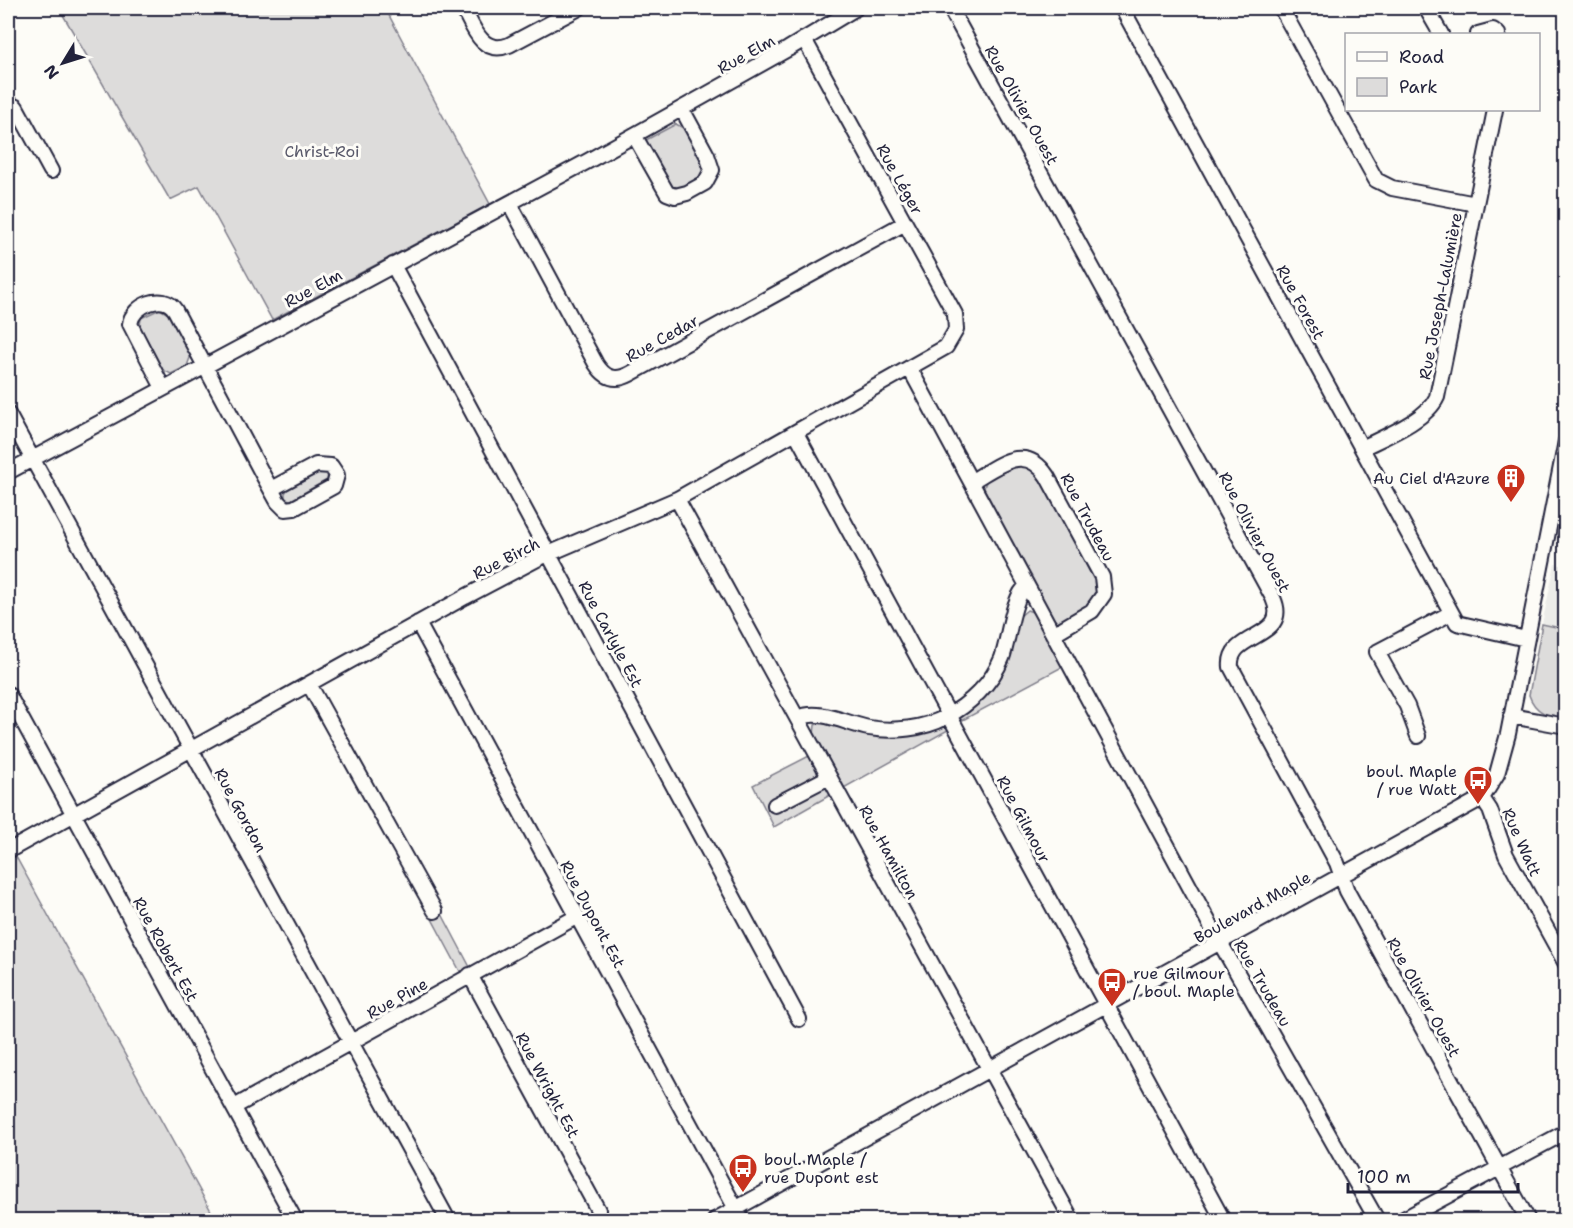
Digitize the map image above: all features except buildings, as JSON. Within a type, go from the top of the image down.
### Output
[{"type":"street","points":[[463,8],[484,43],[497,48],[509,45],[579,8]]},
{"type":"street","name":"Rue Elm","points":[[8,472],[510,204],[682,109],[855,8]]},
{"type":"street","name":"Rue Olivier Ouest","points":[[950,8],[1273,598],[1277,611],[1274,622],[1238,646],[1230,659],[1231,667],[1336,863],[1341,877],[1528,1221]]},
{"type":"street","name":"Rue Forest","points":[[1122,8],[1451,613],[1463,626],[1526,639]]},
{"type":"street","points":[[1281,8],[1376,180],[1392,188],[1476,204]]},
{"type":"street","points":[[1426,8],[1440,33]]},
{"type":"street","points":[[1480,33],[1488,30],[1496,33]]},
{"type":"street","name":"Rue Léger","points":[[804,39],[955,314],[957,325],[954,336]]},
{"type":"street","points":[[8,103],[16,107],[51,171]]},
{"type":"street","points":[[634,135],[667,193],[680,195],[700,186],[708,179],[711,166],[682,109]]},
{"type":"street","name":"Rue Joseph-Lalumière","points":[[1362,448],[1423,415],[1434,405],[1495,111]]},
{"type":"street","name":"Rue Cedar","points":[[510,204],[596,364],[604,375],[614,379],[630,374],[905,224]]},
{"type":"street","name":"Rue Carlyle Est","points":[[393,265],[799,1019]]},
{"type":"street","points":[[163,388],[131,328],[132,316],[143,307],[158,301],[169,302],[271,489]]},
{"type":"street","name":"Rue Birch","points":[[8,851],[418,623],[549,554],[677,499],[910,369],[940,351],[954,336]]},
{"type":"street","name":"Rue Trudeau","points":[[910,369],[1221,943],[1377,1221]]},
{"type":"street","name":"Rue Gordon","points":[[8,414],[448,1221]]},
{"type":"street","name":"Rue Gilmour","points":[[796,433],[1223,1221]]},
{"type":"street","name":"Boulevard Maple","points":[[715,1221],[739,1215],[989,1070],[1482,798],[1493,783],[1500,766],[1566,441]]},
{"type":"street","name":"Rue Trudeau","points":[[972,481],[1010,460],[1022,458],[1035,462],[1047,476],[1102,577],[1105,590],[1100,603],[1053,634]]},
{"type":"street","name":"Rue Hamilton","points":[[677,499],[1072,1221]]},
{"type":"street","points":[[798,718],[811,714],[883,730],[914,727],[949,716],[992,679],[1003,657],[1018,597],[1027,586]]},
{"type":"street","points":[[1418,736],[1407,706],[1377,652],[1451,613]]},
{"type":"street","name":"Rue Dupont Est","points":[[418,623],[739,1215]]},
{"type":"street","points":[[309,684],[435,911]]},
{"type":"street","name":"Rue Robert Est","points":[[8,694],[295,1221]]},
{"type":"street","points":[[1511,716],[1566,726]]},
{"type":"street","points":[[775,804],[829,777]]},
{"type":"street","name":"Rue Watt","points":[[1482,798],[1490,810],[1506,855],[1566,964]]},
{"type":"street","name":"Rue Pine","points":[[234,1107],[576,917]]},
{"type":"street","name":"Rue Wright Est","points":[[470,975],[598,1210]]},
{"type":"street","points":[[1402,1221],[1566,1132]]},
{"type":"shaded area","points":[[1555,564],[1565,566],[1565,629],[1542,624]]},
{"type":"green space","name":"Christ-Roi","points":[[59,8],[385,8],[490,204],[272,320],[199,186],[170,200]]},
{"type":"green space","points":[[676,124],[685,129],[705,169],[695,182],[681,188],[670,187],[646,145],[646,140]]},
{"type":"green space","points":[[160,309],[168,314],[191,355],[187,366],[171,374],[163,370],[140,326],[141,318]]},
{"type":"green space","points":[[1029,464],[1040,475],[1098,588],[1089,605],[1077,614],[1058,622],[1049,616],[984,488],[990,477],[996,473]]},
{"type":"green space","points":[[320,472],[328,472],[327,480],[291,500],[285,499],[287,490]]},
{"type":"green space","points":[[1027,610],[1035,613],[1064,666],[959,722],[957,718],[969,706],[1019,617]]},
{"type":"green space","points":[[1542,624],[1565,629],[1565,720],[1539,710],[1529,695]]},
{"type":"green space","points":[[824,721],[946,726],[948,730],[842,789],[814,735],[815,725]]},
{"type":"green space","points":[[811,755],[817,768],[817,777],[832,794],[774,827],[753,785]]},
{"type":"green space","points":[[15,855],[216,1220],[8,1220],[8,859]]},
{"type":"green space","points":[[441,912],[471,969],[462,975],[431,917]]},
{"type":"place","name":"Au Ciel d'Azure","points":[[1511,504]]},
{"type":"place","name":"boul. Maple / rue Watt","points":[[1478,806]]},
{"type":"place","name":"rue Gilmour / boul. Maple","points":[[1112,1008]]},
{"type":"place","name":"boul. Maple / rue Dupont est","points":[[743,1194]]}]
